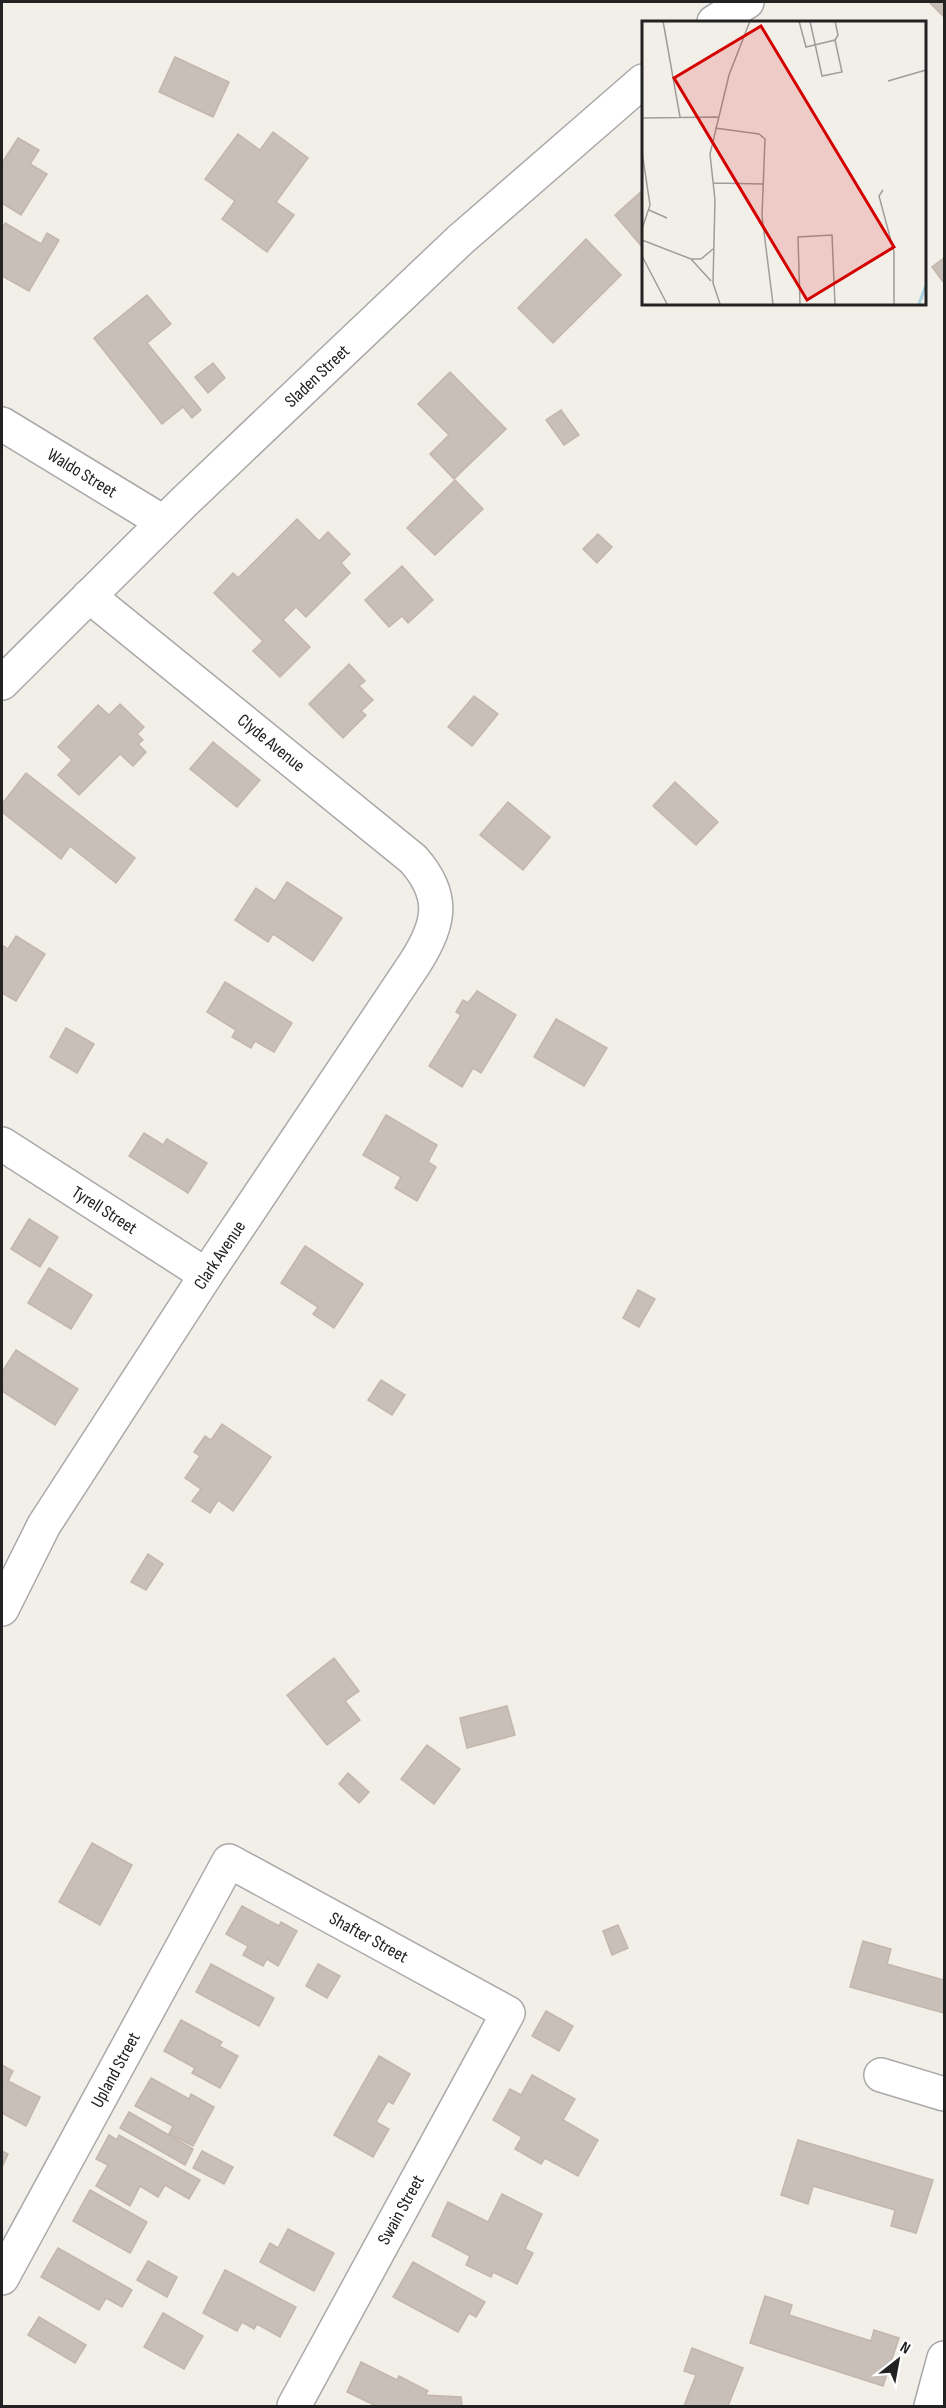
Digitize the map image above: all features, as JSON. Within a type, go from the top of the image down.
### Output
[{"type":"street","points":[[716,21],[747,2]]},
{"type":"street","name":"Sladen Street","points":[[2,683],[163,522],[460,240],[642,82]]},
{"type":"street","name":"Waldo Street","points":[[2,424],[163,522]]},
{"type":"street","name":"Clyde Avenue","points":[[89,596],[401,849],[425,873],[434,889],[436,904]]},
{"type":"street","name":"Clark Avenue","points":[[2,1610],[44,1525],[206,1275],[424,949],[435,919],[436,904]]},
{"type":"street","name":"Tyrell Street","points":[[2,1144],[206,1275]]},
{"type":"street","name":"Shafter Street","points":[[229,1861],[508,2013]]},
{"type":"street","name":"Upland Street","points":[[2,2278],[229,1861]]},
{"type":"street","name":"Swain Street","points":[[294,2406],[508,2013]]},
{"type":"street","points":[[881,2075],[945,2094]]},
{"type":"street","points":[[931,2406],[945,2358]]},
{"type":"building","points":[[929,2],[944,2],[944,17]]},
{"type":"building","points":[[175,57],[229,82],[213,117],[159,92]]},
{"type":"building","points":[[273,132],[308,158],[276,202],[294,215],[267,252],[222,219],[235,201],[205,179],[238,134],[260,150]]},
{"type":"building","points":[[18,138],[39,150],[30,164],[47,174],[21,215],[2,203],[2,163]]},
{"type":"building","points":[[642,191],[642,247],[615,215]]},
{"type":"building","points":[[5,223],[41,244],[47,233],[59,240],[29,291],[2,276],[2,229]]},
{"type":"building","points":[[586,239],[621,275],[553,343],[518,308]]},
{"type":"building","points":[[944,258],[944,283],[932,267]]},
{"type":"building","points":[[147,295],[171,324],[147,343],[201,410],[192,418],[183,407],[162,424],[94,338]]},
{"type":"building","points":[[213,363],[225,378],[208,393],[195,377]]},
{"type":"building","points":[[450,372],[506,429],[454,479],[430,454],[449,435],[418,404]]},
{"type":"building","points":[[561,410],[579,435],[564,445],[546,420]]},
{"type":"building","points":[[455,480],[483,509],[435,555],[407,528]]},
{"type":"building","points":[[297,519],[319,541],[328,532],[350,554],[341,563],[350,573],[306,617],[296,607],[283,620],[310,647],[280,677],[253,651],[263,641],[214,593],[233,573],[238,578]]},
{"type":"building","points":[[598,534],[612,547],[597,563],[583,549]]},
{"type":"building","points":[[402,566],[433,600],[408,623],[402,616],[389,627],[365,600]]},
{"type":"building","points":[[349,664],[365,681],[359,686],[373,700],[361,711],[366,715],[343,738],[309,704]]},
{"type":"building","points":[[474,696],[498,714],[472,746],[448,727]]},
{"type":"building","points":[[120,704],[144,727],[137,734],[143,740],[138,744],[146,752],[133,766],[120,754],[79,795],[58,775],[72,760],[58,747],[98,705],[109,715]]},
{"type":"building","points":[[213,742],[260,780],[237,807],[190,769]]},
{"type":"building","points":[[26,773],[135,858],[116,883],[70,846],[61,859],[2,812],[2,804]]},
{"type":"building","points":[[675,782],[718,822],[696,845],[653,806]]},
{"type":"building","points":[[508,802],[550,837],[523,870],[480,835]]},
{"type":"building","points":[[287,882],[342,918],[313,961],[273,934],[268,942],[235,920],[256,888],[275,901]]},
{"type":"building","points":[[16,936],[45,954],[16,1001],[2,993],[2,945],[8,949]]},
{"type":"building","points":[[225,982],[292,1023],[274,1052],[255,1041],[251,1048],[232,1037],[236,1030],[207,1012]]},
{"type":"building","points":[[477,991],[516,1015],[481,1073],[473,1068],[462,1087],[429,1066],[461,1015],[456,1012],[463,1000],[468,1003]]},
{"type":"building","points":[[556,1019],[607,1048],[584,1086],[534,1057]]},
{"type":"building","points":[[66,1028],[94,1044],[77,1073],[50,1057]]},
{"type":"building","points":[[386,1115],[437,1145],[428,1162],[436,1167],[417,1201],[395,1188],[401,1177],[363,1155]]},
{"type":"building","points":[[144,1133],[163,1145],[167,1139],[207,1163],[188,1193],[129,1156]]},
{"type":"building","points":[[29,1219],[58,1237],[40,1267],[11,1249]]},
{"type":"building","points":[[305,1246],[363,1284],[334,1328],[313,1314],[318,1307],[281,1283]]},
{"type":"building","points":[[49,1268],[92,1295],[71,1329],[28,1303]]},
{"type":"building","points":[[638,1290],[655,1299],[639,1327],[623,1318]]},
{"type":"building","points":[[16,1350],[78,1389],[55,1425],[2,1391],[2,1372]]},
{"type":"building","points":[[381,1380],[405,1395],[392,1415],[368,1400]]},
{"type":"building","points":[[222,1424],[271,1457],[233,1511],[218,1500],[210,1513],[192,1501],[201,1489],[185,1478],[200,1456],[194,1452],[205,1436],[211,1440]]},
{"type":"building","points":[[148,1554],[163,1564],[146,1590],[131,1582]]},
{"type":"building","points":[[334,1658],[359,1691],[345,1701],[360,1720],[327,1745],[287,1695]]},
{"type":"building","points":[[507,1706],[515,1735],[467,1748],[460,1718]]},
{"type":"building","points":[[427,1745],[460,1769],[434,1804],[401,1779]]},
{"type":"building","points":[[348,1773],[369,1792],[359,1803],[339,1784]]},
{"type":"building","points":[[92,1843],[132,1865],[100,1925],[59,1902]]},
{"type":"building","points":[[242,1906],[279,1926],[281,1922],[297,1931],[278,1966],[267,1959],[263,1966],[243,1955],[248,1946],[226,1934]]},
{"type":"building","points":[[618,1925],[628,1948],[612,1955],[603,1931]]},
{"type":"building","points":[[863,1941],[891,1949],[887,1964],[944,1980],[944,2013],[850,1987]]},
{"type":"building","points":[[211,1964],[274,1998],[259,2026],[196,1992]]},
{"type":"building","points":[[318,1964],[340,1976],[327,1998],[306,1986]]},
{"type":"building","points":[[546,2011],[573,2026],[559,2051],[532,2036]]},
{"type":"building","points":[[181,2020],[222,2042],[219,2046],[238,2056],[220,2088],[192,2073],[195,2068],[164,2051]]},
{"type":"building","points":[[379,2056],[410,2074],[393,2104],[388,2101],[376,2122],[389,2129],[373,2157],[334,2135]]},
{"type":"building","points":[[2,2065],[13,2071],[8,2081],[40,2097],[26,2126],[2,2113]]},
{"type":"building","points":[[532,2075],[575,2099],[563,2120],[598,2140],[578,2176],[545,2158],[541,2164],[515,2149],[522,2137],[493,2120],[510,2089],[521,2095]]},
{"type":"building","points":[[151,2078],[189,2099],[191,2094],[214,2107],[193,2146],[169,2134],[173,2126],[135,2106]]},
{"type":"building","points":[[129,2112],[193,2149],[185,2165],[120,2128]]},
{"type":"building","points":[[109,2135],[117,2140],[119,2135],[200,2180],[189,2199],[165,2185],[158,2197],[140,2186],[130,2206],[96,2186],[108,2165],[96,2159]]},
{"type":"building","points":[[798,2140],[933,2180],[916,2233],[891,2226],[895,2210],[813,2186],[808,2204],[781,2195]]},
{"type":"building","points":[[2,2151],[8,2154],[2,2167]]},
{"type":"building","points":[[202,2151],[233,2167],[224,2184],[193,2168]]},
{"type":"building","points":[[90,2190],[147,2222],[130,2253],[73,2221]]},
{"type":"building","points":[[502,2194],[542,2214],[525,2249],[533,2253],[517,2284],[493,2272],[491,2277],[466,2265],[470,2256],[432,2236],[448,2202],[488,2222]]},
{"type":"building","points":[[288,2229],[334,2253],[314,2291],[260,2262],[270,2243],[278,2248]]},
{"type":"building","points":[[58,2248],[132,2290],[122,2307],[106,2298],[99,2310],[41,2277]]},
{"type":"building","points":[[148,2261],[177,2277],[167,2297],[137,2280]]},
{"type":"building","points":[[413,2262],[485,2302],[476,2317],[469,2313],[458,2332],[393,2297]]},
{"type":"building","points":[[225,2270],[296,2307],[280,2337],[257,2324],[254,2329],[242,2322],[237,2331],[203,2313]]},
{"type":"building","points":[[765,2296],[792,2305],[789,2315],[871,2341],[874,2330],[899,2338],[883,2386],[750,2343]]},
{"type":"building","points":[[163,2313],[203,2336],[184,2369],[144,2347]]},
{"type":"building","points":[[39,2317],[86,2345],[75,2363],[28,2335]]},
{"type":"building","points":[[692,2348],[743,2368],[728,2406],[684,2406],[696,2375],[684,2371]]},
{"type":"building","points":[[361,2362],[397,2380],[399,2376],[428,2391],[425,2395],[461,2397],[462,2406],[376,2406],[347,2392]]}]
